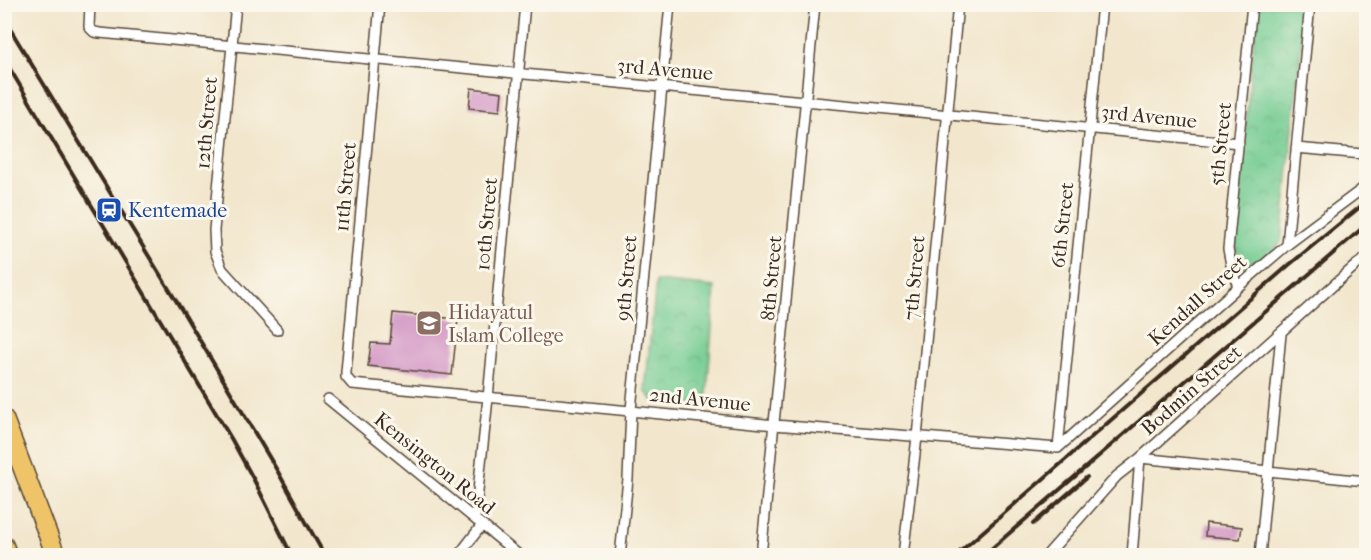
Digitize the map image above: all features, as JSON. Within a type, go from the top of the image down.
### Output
[{"type":"highway","points":[[4,419],[56,555]]},
{"type":"highway","points":[[4,546],[8,555]]},
{"type":"street","name":"3rd Avenue","points":[[90,4],[89,27],[94,32],[100,33],[1239,143]]},
{"type":"street","name":"12th Street","points":[[236,4],[214,230],[215,251],[222,268],[277,330]]},
{"type":"street","name":"11th Street","points":[[346,372],[380,4]]},
{"type":"street","name":"10th Street","points":[[478,522],[525,4]]},
{"type":"street","name":"9th Street","points":[[620,555],[628,479],[631,410],[670,4]]},
{"type":"street","name":"8th Street","points":[[761,555],[814,4]]},
{"type":"street","name":"7th Street","points":[[903,555],[917,437],[958,4]]},
{"type":"street","name":"6th Street","points":[[1058,448],[1102,4]]},
{"type":"street","name":"5th Street","points":[[1238,287],[1228,249],[1252,4]]},
{"type":"street","points":[[1287,245],[1310,4]]},
{"type":"street","points":[[1296,148],[1366,156]]},
{"type":"street","name":"Kendall Street","points":[[1058,448],[1287,245],[1366,186]]},
{"type":"street","name":"Bodmin Street","points":[[1046,555],[1117,476],[1366,258]]},
{"type":"street","points":[[1260,555],[1281,334]]},
{"type":"street","name":"2nd Avenue","points":[[346,372],[348,381],[356,385],[775,425],[1058,448]]},
{"type":"street","name":"Kensington Road","points":[[328,399],[520,555]]},
{"type":"street","points":[[1131,555],[1140,458],[1366,481]]},
{"type":"street","points":[[458,555],[478,522]]},
{"type":"green space","points":[[1257,5],[1305,5],[1282,239],[1276,249],[1255,267],[1249,269],[1244,268],[1238,260],[1235,238]]},
{"type":"green space","points":[[656,281],[715,287],[706,406],[654,401],[645,391]]},
{"type":"building","points":[[471,88],[502,92],[500,111],[469,108]]},
{"type":"building","points":[[393,313],[458,319],[452,375],[368,366],[371,343],[390,344]]},
{"type":"building","points":[[1206,523],[1242,527],[1240,539],[1205,536]]},
{"type":"railway","points":[[4,19],[186,317],[325,556]]},
{"type":"railway","points":[[4,59],[232,440],[292,556]]},
{"type":"railway","points":[[955,556],[1289,265],[1366,202]]},
{"type":"railway","points":[[983,556],[1366,225]]},
{"type":"railway","points":[[1033,524],[1087,477]]},
{"type":"place","name":"Kentemade","points":[[109,210]]},
{"type":"place","name":"Hidayatul Islam College","points":[[429,323]]}]
